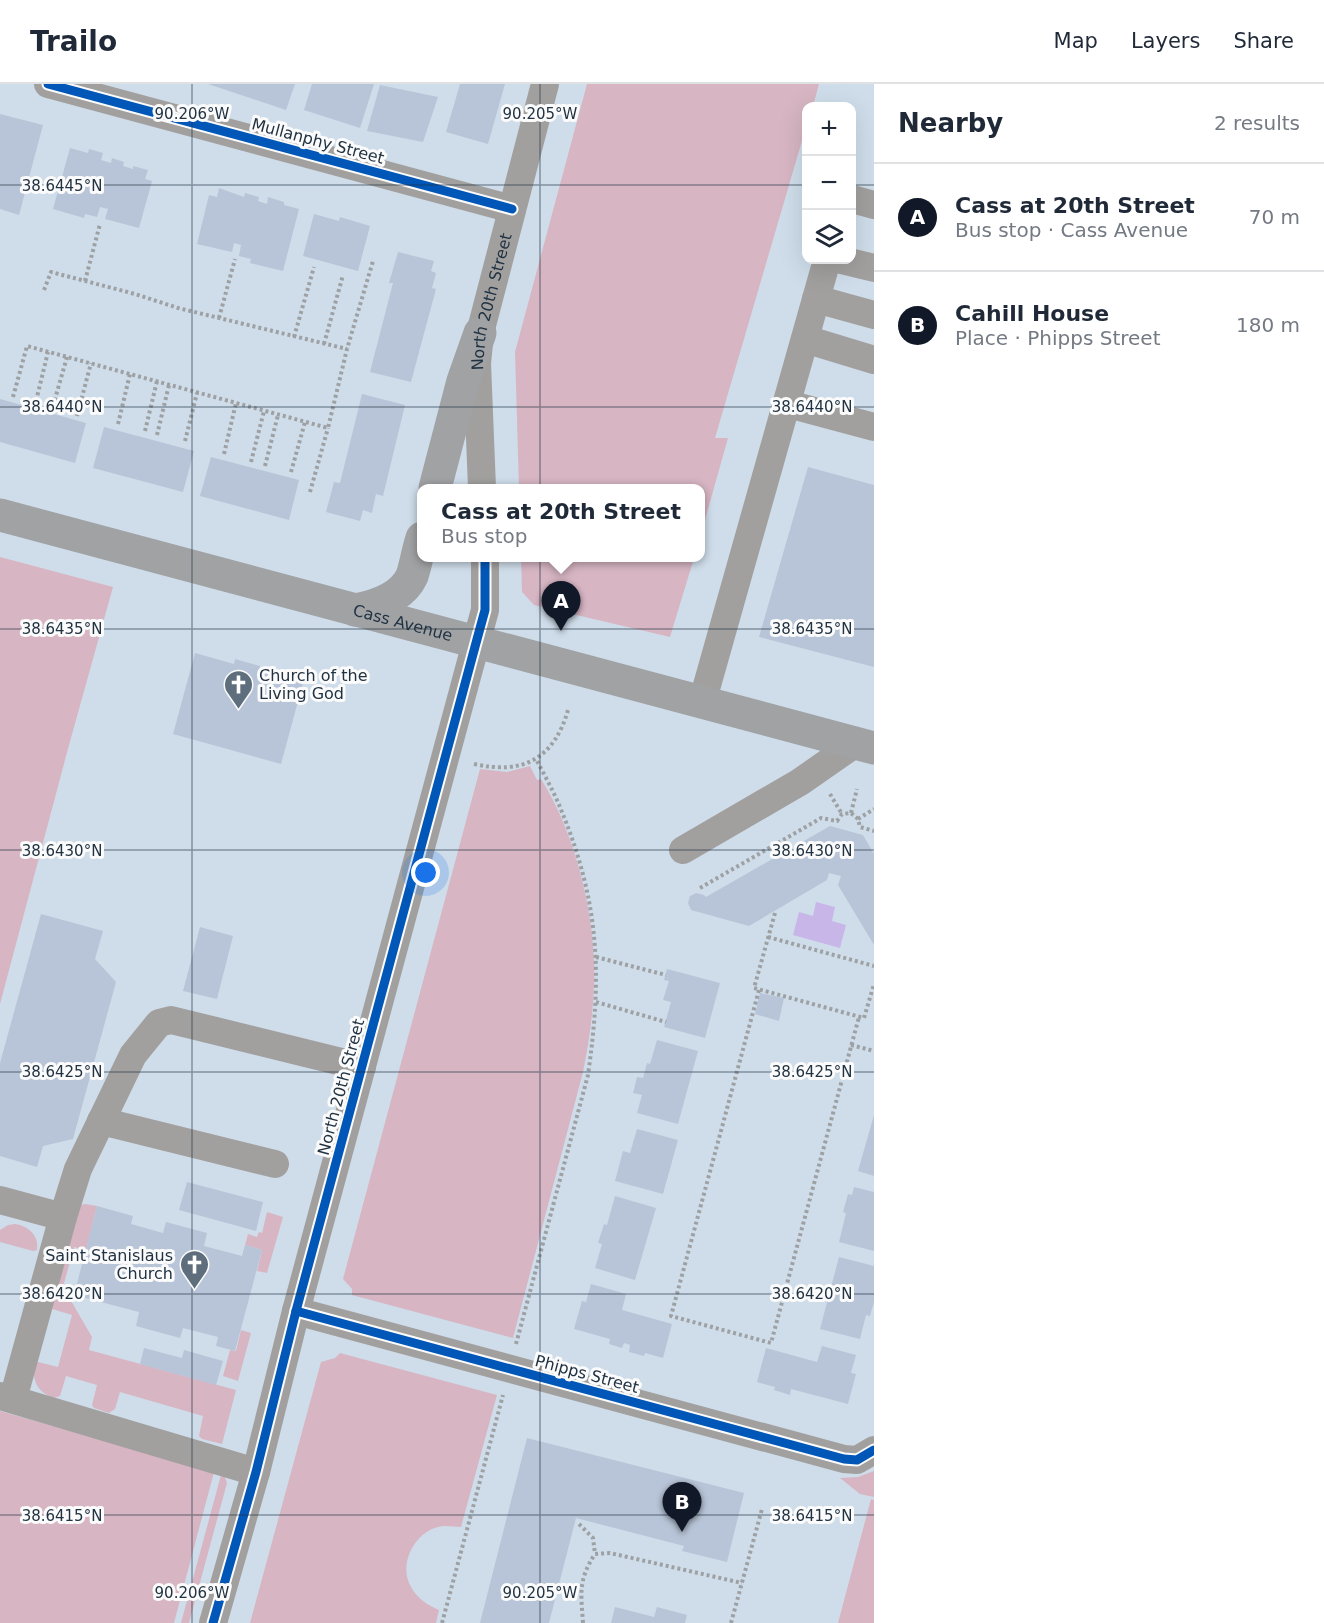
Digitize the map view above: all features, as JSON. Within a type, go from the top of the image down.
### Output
[{"type":"main road","points":[[436,484],[463,381],[480,333]]},
{"type":"main road","name":"Cass Avenue","points":[[0,515],[869,748]]},
{"type":"main road","points":[[355,610],[381,604],[399,592],[411,578],[417,556]]},
{"type":"street","name":"Mullanphy Street","points":[[48,84],[512,209]]},
{"type":"street","name":"North 20th Street","points":[[482,484],[477,363],[480,333],[545,84]]},
{"type":"street","points":[[856,200],[874,205]]},
{"type":"street","points":[[702,703],[826,264]]},
{"type":"street","points":[[856,264],[874,268]]},
{"type":"street","points":[[816,299],[874,315]]},
{"type":"street","points":[[805,339],[874,360]]},
{"type":"street","points":[[788,404],[874,427]]},
{"type":"street","name":"North 20th Street","points":[[213,1623],[256,1472],[296,1311],[485,610],[485,562]]},
{"type":"street","points":[[683,850],[800,782],[869,748]]},
{"type":"street","points":[[256,1472],[6,1397],[78,1169],[133,1055],[159,1023],[171,1020],[362,1067]]},
{"type":"street","points":[[101,1121],[275,1164]]},
{"type":"street","points":[[0,1200],[63,1217]]},
{"type":"street","name":"Phipps Street","points":[[296,1311],[844,1459],[857,1460],[872,1452]]},
{"type":"path","points":[[85,281],[100,224]]},
{"type":"path","points":[[219,318],[235,259]]},
{"type":"path","points":[[310,492],[347,350],[374,261]]},
{"type":"path","points":[[294,337],[314,267]]},
{"type":"path","points":[[44,290],[51,272],[135,294],[162,304],[347,350]]},
{"type":"path","points":[[324,344],[343,275]]},
{"type":"path","points":[[13,397],[27,345],[328,428]]},
{"type":"path","points":[[36,401],[48,352]]},
{"type":"path","points":[[53,406],[67,357]]},
{"type":"path","points":[[77,416],[91,363]]},
{"type":"path","points":[[118,424],[130,374]]},
{"type":"path","points":[[145,431],[157,381]]},
{"type":"path","points":[[157,435],[169,385]]},
{"type":"path","points":[[185,441],[197,393]]},
{"type":"path","points":[[224,454],[236,403]]},
{"type":"path","points":[[251,462],[264,411]]},
{"type":"path","points":[[265,466],[278,415]]},
{"type":"path","points":[[291,472],[305,422]]},
{"type":"path","points":[[474,764],[508,768],[536,759],[563,729],[568,710]]},
{"type":"path","points":[[442,1623],[588,1075],[594,1030],[596,957],[589,895],[577,851],[562,810],[536,759]]},
{"type":"path","points":[[833,783],[830,795],[842,814]]},
{"type":"path","points":[[851,813],[857,789]]},
{"type":"path","points":[[858,819],[874,809]]},
{"type":"path","points":[[700,888],[821,818],[837,821],[842,814],[851,813],[858,819],[860,827],[874,831]]},
{"type":"path","points":[[775,913],[753,988],[864,1018],[874,984]]},
{"type":"path","points":[[768,937],[874,966]]},
{"type":"path","points":[[596,957],[666,975]]},
{"type":"path","points":[[759,990],[671,1316],[771,1343],[859,1017]]},
{"type":"path","points":[[596,1002],[666,1022]]},
{"type":"path","points":[[851,1045],[874,1051]]},
{"type":"path","points":[[731,1623],[762,1509]]},
{"type":"path","points":[[579,1524],[593,1538],[595,1554],[585,1569],[580,1591],[583,1623]]},
{"type":"path","points":[[595,1554],[610,1553],[742,1583]]},
{"type":"shaded area","points":[[587,84],[819,84],[814,102],[802,102],[802,141],[715,438],[728,438],[705,520],[705,484],[519,484],[515,352]]},
{"type":"shaded area","points":[[0,557],[113,587],[0,1004]]},
{"type":"shaded area","points":[[521,562],[693,562],[670,637],[534,605],[522,592]]},
{"type":"shaded area","points":[[530,766],[537,780],[541,779],[553,801],[574,851],[582,878],[592,933],[594,985],[583,1072],[513,1338],[352,1295],[352,1289],[343,1279],[480,769],[507,772]]},
{"type":"shaded area","points":[[816,902],[835,907],[832,921],[846,925],[840,948],[793,935],[799,912],[813,916]]},
{"type":"shaded area","points":[[80,1205],[97,1206],[86,1250],[74,1247],[63,1287],[92,1337],[89,1350],[236,1390],[222,1444],[202,1439],[199,1436],[203,1416],[120,1392],[115,1409],[109,1413],[94,1408],[92,1405],[97,1385],[66,1376],[60,1396],[54,1398],[39,1389],[34,1375],[35,1363],[58,1367],[72,1315],[52,1309]]},
{"type":"shaded area","points":[[267,1212],[283,1217],[267,1273],[257,1271],[262,1250],[245,1245],[248,1234],[257,1237],[259,1232],[262,1233]]},
{"type":"shaded area","points":[[15,1224],[32,1232],[35,1236],[37,1250],[33,1251],[0,1242],[0,1230]]},
{"type":"shaded area","points":[[241,1330],[251,1333],[238,1381],[223,1376],[230,1350],[236,1351]]},
{"type":"shaded area","points":[[340,1353],[497,1395],[461,1527],[441,1526],[429,1530],[415,1543],[408,1560],[407,1578],[411,1587],[423,1601],[439,1610],[436,1623],[250,1623],[321,1362],[335,1358]]},
{"type":"shaded area","points":[[0,1411],[214,1472],[174,1623],[0,1623]]},
{"type":"shaded area","points":[[874,1471],[874,1497],[860,1494],[840,1478],[858,1477]]},
{"type":"shaded area","points":[[221,1475],[224,1475],[227,1483],[189,1623],[181,1623]]},
{"type":"shaded area","points":[[871,1499],[874,1500],[874,1623],[838,1623]]},
{"type":"building","points":[[208,84],[295,84],[286,110]]},
{"type":"building","points":[[312,84],[374,84],[360,128],[304,110]]},
{"type":"building","points":[[460,84],[505,84],[488,144],[446,132]]},
{"type":"building","points":[[380,85],[438,97],[423,142],[367,131]]},
{"type":"building","points":[[0,114],[43,125],[19,215],[0,209]]},
{"type":"building","points":[[70,148],[88,153],[89,149],[103,153],[101,160],[111,163],[112,158],[124,162],[123,166],[148,170],[145,179],[152,181],[139,228],[105,219],[108,209],[100,207],[97,217],[85,214],[84,218],[53,209]]},
{"type":"building","points":[[219,188],[244,197],[245,193],[259,197],[258,201],[267,204],[268,197],[299,209],[283,271],[250,263],[251,259],[239,256],[241,245],[234,243],[232,252],[197,244],[209,195],[217,197]]},
{"type":"building","points":[[314,214],[339,221],[340,217],[370,226],[358,271],[303,256]]},
{"type":"building","points":[[398,252],[434,261],[431,271],[436,273],[432,288],[436,289],[411,382],[370,372],[393,283],[389,283]]},
{"type":"building","points":[[362,394],[405,405],[383,496],[376,494],[372,513],[363,510],[360,521],[326,512],[334,482],[340,483]]},
{"type":"building","points":[[0,399],[86,423],[75,463],[0,442]]},
{"type":"building","points":[[104,427],[194,451],[183,492],[93,468]]},
{"type":"building","points":[[211,457],[299,480],[289,520],[200,496]]},
{"type":"building","points":[[808,467],[874,485],[874,667],[759,637]]},
{"type":"building","name":"Church of the Living God","points":[[195,653],[234,664],[235,659],[260,666],[259,671],[303,683],[281,764],[173,734]]},
{"type":"building","points":[[830,826],[863,835],[874,854],[874,945],[838,885],[841,876],[829,873],[827,880],[749,926],[691,910],[688,903],[690,896],[696,893],[706,897]]},
{"type":"building","points":[[41,914],[103,931],[95,959],[116,982],[73,1139],[43,1146],[37,1167],[0,1156],[0,1063]]},
{"type":"building","points":[[200,927],[233,936],[217,999],[183,991]]},
{"type":"building","points":[[667,969],[720,983],[705,1038],[664,1027],[671,1002],[663,1000],[669,981],[664,980]]},
{"type":"building","points":[[760,993],[784,998],[779,1021],[755,1014]]},
{"type":"building","points":[[657,1040],[698,1051],[678,1124],[637,1113],[642,1095],[633,1093],[637,1077],[643,1078]]},
{"type":"building","points":[[874,1115],[874,1176],[858,1171]]},
{"type":"building","points":[[637,1129],[678,1140],[663,1194],[615,1181],[623,1151],[630,1153]]},
{"type":"building","points":[[187,1182],[263,1202],[256,1231],[179,1210]]},
{"type":"building","points":[[854,1187],[874,1192],[874,1251],[839,1242],[846,1213],[843,1212],[848,1194],[852,1195]]},
{"type":"building","points":[[615,1196],[656,1208],[635,1280],[595,1268],[602,1244],[598,1243],[604,1224],[607,1225]]},
{"type":"building","points":[[97,1206],[133,1216],[131,1224],[163,1233],[166,1222],[207,1233],[204,1246],[242,1256],[245,1245],[262,1250],[235,1351],[216,1346],[218,1337],[183,1328],[180,1338],[136,1326],[139,1312],[74,1295]]},
{"type":"building","points":[[839,1257],[874,1266],[874,1302],[870,1316],[866,1315],[860,1339],[820,1329]]},
{"type":"building","points":[[591,1284],[626,1294],[622,1310],[672,1324],[663,1358],[629,1352],[630,1345],[624,1343],[622,1348],[609,1344],[610,1339],[574,1329],[582,1301],[586,1302]]},
{"type":"building","points":[[822,1346],[856,1355],[851,1373],[856,1374],[848,1404],[791,1389],[790,1395],[774,1390],[775,1387],[757,1382],[766,1348],[817,1362]]},
{"type":"building","points":[[144,1348],[182,1358],[184,1350],[223,1361],[216,1385],[140,1364]]},
{"type":"building","points":[[527,1438],[744,1493],[727,1562],[682,1551],[684,1546],[576,1518],[549,1623],[480,1623]]},
{"type":"building","points":[[615,1607],[654,1617],[657,1607],[687,1615],[685,1623],[611,1623]]},
{"type":"cycle path","points":[[48,84],[512,209]]},
{"type":"cycle path","points":[[213,1623],[256,1472],[296,1311],[485,610],[485,562]]},
{"type":"cycle path","points":[[296,1311],[844,1459],[857,1460],[874,1450]]},
{"type":"place","name":"Cass at 20th Street","points":[[561,631]]},
{"type":"place","name":"Church of the Living God","points":[[238,710]]},
{"type":"place","name":"Saint Stanislaus Church","points":[[194,1290]]},
{"type":"place","name":"Cahill House","points":[[682,1532]]}]
